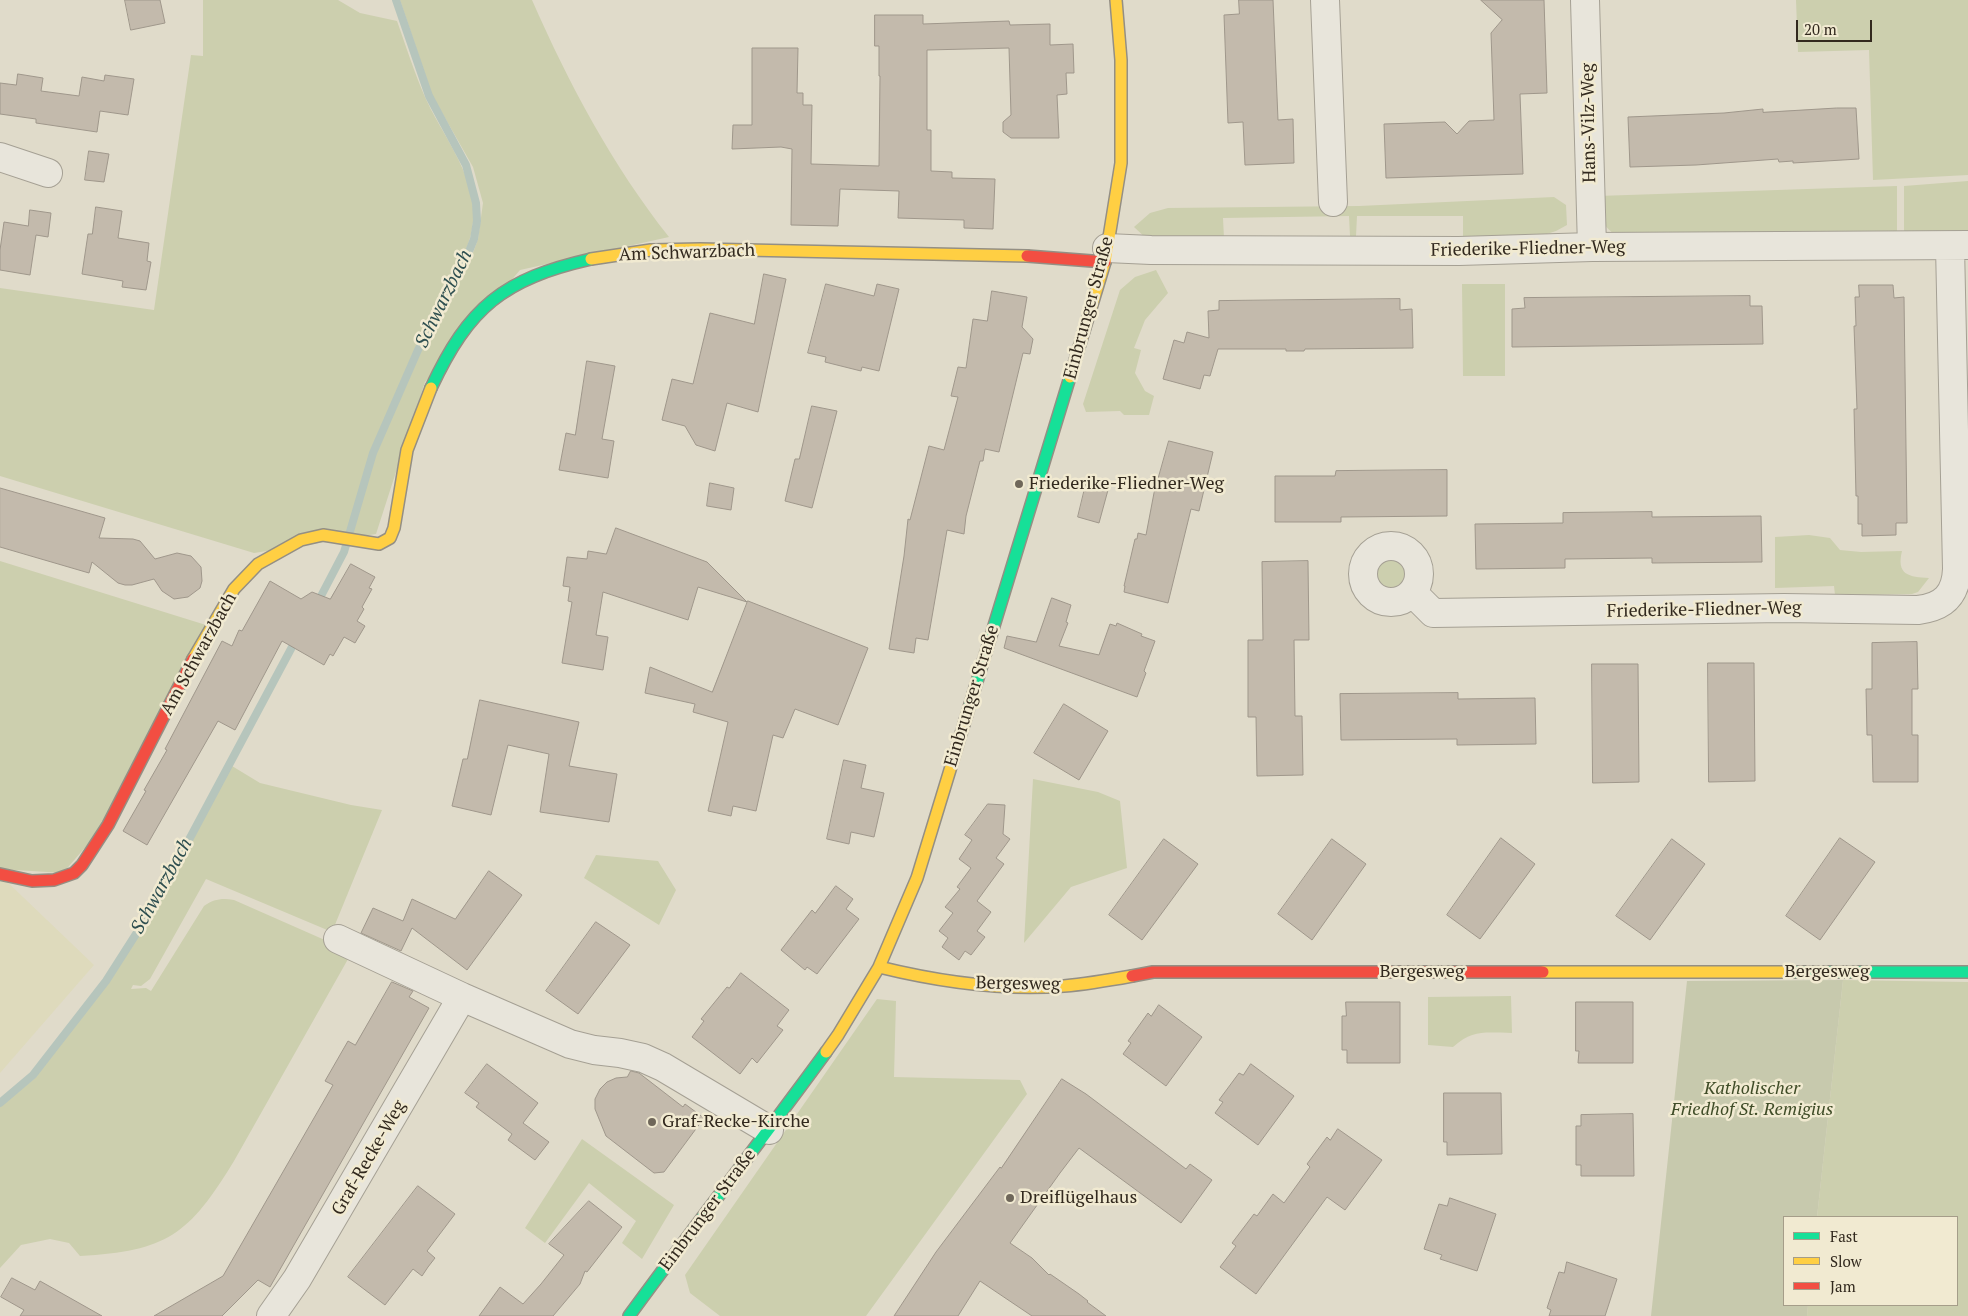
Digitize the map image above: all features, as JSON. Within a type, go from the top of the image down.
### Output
[{"type":"street","name":"Einbrunger Straße","points":[[629,1316],[838,1035],[879,967],[917,878],[1106,255],[1121,163],[1121,60],[1116,0]]},
{"type":"street","points":[[1326,0],[1334,202]]},
{"type":"street","name":"Hans-Vilz-Weg","points":[[1585,0],[1592,247]]},
{"type":"street","points":[[0,158],[48,173]]},
{"type":"street","name":"Friederike-Fliedner-Weg","points":[[1106,255],[1161,250],[1459,251],[1592,247],[1959,246],[1962,580],[1937,607],[1918,610],[1778,608],[1434,613],[1413,593]]},
{"type":"street","name":"Am Schwarzbach","points":[[0,874],[30,881],[42,881],[63,877],[78,869],[93,850],[108,825],[196,654],[234,589],[258,564],[300,540],[313,536],[330,536],[379,544],[390,538],[394,528],[407,450],[427,397],[462,331],[481,308],[498,294],[519,282],[543,271],[611,255],[692,249],[1106,255]]},
{"type":"street","points":[[338,939],[462,997],[570,1044],[643,1058],[663,1067],[769,1130]]},
{"type":"street","name":"Bergesweg","points":[[879,967],[913,976],[1000,987],[1065,986],[1153,972],[1968,972]]},
{"type":"street","name":"Graf-Recke-Weg","points":[[271,1316],[297,1279],[462,997]]},
{"type":"shaded area","points":[[0,875],[94,965],[0,1073]]},
{"type":"green space","points":[[203,0],[338,0],[360,13],[397,21],[425,97],[461,164],[472,200],[473,219],[470,238],[465,251],[430,314],[418,340],[470,261],[478,239],[483,203],[473,167],[432,95],[400,0],[532,0],[561,62],[610,153],[648,210],[669,237],[520,270],[425,382],[376,534],[254,553],[0,476],[0,288],[154,310],[191,55],[203,56]]},
{"type":"green space","points":[[1796,0],[1968,0],[1968,175],[1873,180],[1869,50],[1798,52]]},
{"type":"green space","points":[[1968,181],[1968,236],[1904,235],[1904,186]]},
{"type":"green space","points":[[1897,186],[1897,234],[1619,237],[1608,229],[1602,220],[1598,196]]},
{"type":"green space","points":[[1554,197],[1566,205],[1567,225],[1556,231],[1534,238],[1463,239],[1463,216],[1357,216],[1356,236],[1350,236],[1349,216],[1223,218],[1224,238],[1148,240],[1134,227],[1150,213],[1168,208],[1359,206]]},
{"type":"green space","points":[[1156,270],[1168,293],[1145,320],[1134,348],[1141,350],[1135,373],[1145,391],[1154,396],[1149,415],[1124,415],[1120,411],[1086,412],[1083,404],[1120,290],[1135,277]]},
{"type":"green space","points":[[1462,284],[1505,284],[1505,376],[1463,376]]},
{"type":"green space","points":[[1809,535],[1830,538],[1840,550],[1861,552],[1902,551],[1901,565],[1906,573],[1916,577],[1929,578],[1918,592],[1912,594],[1835,595],[1834,586],[1775,588],[1775,537]]},
{"type":"green space","points":[[1392,556],[1399,557],[1405,561],[1409,567],[1409,581],[1405,587],[1399,591],[1392,592],[1385,591],[1379,587],[1375,581],[1374,574],[1375,567],[1379,561],[1385,557]]},
{"type":"green space","points":[[0,561],[206,625],[101,829],[63,873],[0,869]]},
{"type":"green space","points":[[232,766],[260,783],[351,805],[382,810],[332,932],[206,879],[150,979],[141,986],[133,985],[131,989],[146,988],[151,991],[204,906],[218,900],[234,900],[352,952],[234,1161],[203,1206],[188,1222],[173,1234],[155,1243],[110,1254],[80,1256],[69,1243],[50,1239],[21,1245],[0,1268],[0,1107],[35,1078],[114,973],[154,911]]},
{"type":"green space","points":[[1033,779],[1098,792],[1120,801],[1127,868],[1071,887],[1024,943]]},
{"type":"green space","points":[[596,855],[658,861],[676,890],[659,925],[584,878]]},
{"type":"green space","points":[[1843,980],[1968,982],[1968,1316],[1807,1316],[1808,1306],[1958,1306],[1958,1216],[1817,1216]]},
{"type":"green space","name":"Katholischer Friedhof St. Remigius","points":[[1843,980],[1817,1216],[1783,1216],[1783,1306],[1808,1306],[1807,1316],[1651,1316],[1687,981]]},
{"type":"green space","points":[[1511,996],[1512,1033],[1480,1033],[1467,1037],[1453,1047],[1428,1045],[1428,997]]},
{"type":"green space","points":[[877,999],[896,1001],[894,1077],[1020,1080],[1027,1094],[866,1316],[720,1316],[690,1293],[685,1275]]},
{"type":"green space","points":[[582,1139],[674,1205],[642,1259],[622,1243],[636,1221],[589,1183],[545,1243],[525,1228]]},
{"type":"building","points":[[125,0],[160,0],[165,23],[131,30]]},
{"type":"building","points":[[1239,0],[1273,0],[1278,120],[1293,119],[1294,163],[1245,165],[1243,122],[1228,123],[1224,15],[1239,14]]},
{"type":"building","points":[[1481,0],[1544,0],[1547,93],[1520,94],[1523,174],[1386,178],[1384,124],[1445,122],[1457,134],[1469,121],[1494,120],[1491,33],[1502,20]]},
{"type":"building","points":[[875,15],[923,15],[923,24],[1009,21],[1010,25],[1050,24],[1050,45],[1073,44],[1074,73],[1066,73],[1067,94],[1057,95],[1059,138],[1011,138],[1003,132],[1003,122],[1011,115],[1009,48],[927,50],[927,130],[931,130],[931,171],[952,172],[952,178],[995,179],[993,229],[964,228],[964,220],[898,218],[899,191],[840,189],[838,226],[791,225],[792,149],[781,147],[732,149],[733,125],[752,125],[752,48],[798,48],[797,93],[803,93],[803,105],[812,105],[811,164],[879,166],[880,76],[879,46],[875,46]]},
{"type":"building","points":[[18,74],[43,78],[41,91],[79,96],[82,77],[104,81],[105,75],[134,79],[128,115],[100,111],[97,132],[36,123],[36,119],[0,114],[0,83],[16,85]]},
{"type":"building","points":[[1856,108],[1859,159],[1793,163],[1793,161],[1779,162],[1778,159],[1696,165],[1630,167],[1628,117],[1724,113],[1763,109],[1763,112]]},
{"type":"building","points":[[89,151],[109,154],[104,182],[85,180]]},
{"type":"building","points":[[96,207],[122,211],[118,238],[149,243],[147,261],[151,262],[146,290],[122,287],[123,281],[82,274],[88,234],[92,234]]},
{"type":"building","points":[[30,210],[51,213],[48,237],[36,235],[30,275],[0,270],[0,250],[4,222],[28,226]]},
{"type":"building","points":[[764,274],[786,279],[758,412],[727,403],[715,451],[696,445],[685,426],[662,420],[672,379],[693,384],[710,313],[754,324]]},
{"type":"building","points":[[826,284],[874,296],[877,284],[899,289],[879,371],[862,367],[861,371],[825,362],[826,357],[808,353]]},
{"type":"building","points":[[1859,285],[1893,285],[1894,298],[1904,297],[1907,523],[1896,523],[1896,535],[1862,536],[1862,524],[1858,524],[1854,409],[1857,409],[1854,326],[1856,326],[1855,297],[1859,297]]},
{"type":"building","points":[[992,291],[1027,297],[1022,327],[1033,339],[1030,354],[1023,353],[999,452],[985,449],[983,461],[980,461],[966,516],[964,534],[947,530],[928,640],[916,638],[914,653],[889,649],[908,519],[910,520],[929,446],[944,450],[958,397],[951,396],[958,367],[966,368],[973,319],[987,321]]},
{"type":"building","points":[[1750,296],[1750,306],[1762,306],[1763,344],[1512,347],[1512,309],[1525,308],[1524,298]]},
{"type":"building","points":[[1400,299],[1400,310],[1412,309],[1413,348],[1305,349],[1304,351],[1286,351],[1286,349],[1218,349],[1210,376],[1204,375],[1200,389],[1163,379],[1174,340],[1184,343],[1187,332],[1209,338],[1208,311],[1219,310],[1219,301]]},
{"type":"building","points":[[587,361],[615,366],[602,439],[614,441],[608,478],[559,470],[566,433],[575,435]]},
{"type":"building","points":[[812,406],[837,411],[812,508],[785,501],[795,459],[799,459]]},
{"type":"building","points":[[1169,441],[1213,452],[1199,511],[1191,509],[1168,603],[1124,592],[1124,586],[1135,539],[1137,539],[1138,533],[1146,535],[1154,493]]},
{"type":"building","points":[[1447,470],[1447,516],[1341,517],[1341,522],[1275,522],[1275,476],[1335,476],[1336,471]]},
{"type":"building","points":[[710,483],[734,488],[731,510],[707,506]]},
{"type":"building","points":[[1086,484],[1108,490],[1099,523],[1078,517]]},
{"type":"building","points":[[0,488],[105,518],[99,538],[140,541],[155,559],[177,553],[191,556],[201,567],[202,581],[200,588],[188,597],[174,599],[162,591],[154,579],[125,585],[118,583],[92,562],[89,573],[0,547]]},
{"type":"building","points":[[1652,512],[1652,517],[1761,516],[1762,562],[1652,563],[1652,558],[1565,559],[1565,568],[1476,569],[1475,524],[1563,523],[1563,513]]},
{"type":"building","points":[[616,528],[707,562],[747,602],[698,587],[688,620],[603,592],[596,635],[608,637],[603,670],[562,663],[572,602],[568,601],[570,587],[563,586],[567,557],[587,559],[588,551],[606,554]]},
{"type":"building","points":[[1308,561],[1309,640],[1294,640],[1295,716],[1302,716],[1303,775],[1257,776],[1256,717],[1248,717],[1248,640],[1263,640],[1262,562]]},
{"type":"building","points":[[351,564],[375,577],[369,588],[372,589],[362,607],[364,609],[357,621],[365,626],[355,643],[344,637],[333,656],[330,654],[324,665],[282,641],[235,730],[218,721],[147,845],[123,831],[146,791],[144,790],[167,750],[165,749],[222,641],[232,646],[239,630],[242,631],[270,581],[301,599],[312,592],[330,599]]},
{"type":"building","points":[[1052,598],[1071,605],[1066,622],[1068,623],[1059,646],[1099,655],[1110,624],[1116,626],[1117,623],[1155,641],[1137,697],[1004,648],[1007,636],[1036,642]]},
{"type":"building","points":[[748,601],[868,648],[838,725],[795,709],[783,738],[773,735],[756,811],[733,806],[731,816],[708,811],[728,722],[693,712],[695,704],[645,693],[650,667],[712,692]]},
{"type":"building","points":[[1917,642],[1918,689],[1912,689],[1912,735],[1918,735],[1918,782],[1873,782],[1872,735],[1867,735],[1866,689],[1872,689],[1872,643]]},
{"type":"building","points":[[1708,663],[1754,663],[1755,781],[1709,782]]},
{"type":"building","points":[[1592,664],[1638,664],[1639,782],[1593,783]]},
{"type":"building","points":[[1458,693],[1458,699],[1535,698],[1536,744],[1457,745],[1457,739],[1341,740],[1340,694]]},
{"type":"building","points":[[480,700],[579,722],[569,766],[617,774],[609,822],[540,812],[549,754],[508,745],[491,815],[452,806],[463,759],[467,759]]},
{"type":"building","points":[[1064,704],[1108,731],[1079,780],[1034,753]]},
{"type":"building","points":[[844,760],[866,765],[861,788],[884,793],[874,837],[851,832],[849,844],[827,839]]},
{"type":"building","points":[[988,804],[1005,805],[1003,834],[1010,839],[996,858],[1004,864],[977,901],[991,912],[977,931],[985,937],[971,955],[965,951],[959,960],[942,947],[948,938],[939,931],[953,913],[945,907],[960,889],[957,887],[971,868],[959,859],[972,840],[965,835]]},
{"type":"building","points":[[1501,838],[1535,864],[1480,939],[1447,915]]},
{"type":"building","points":[[1840,838],[1875,862],[1820,940],[1786,916]]},
{"type":"building","points":[[1164,839],[1198,864],[1142,940],[1109,915]]},
{"type":"building","points":[[1332,839],[1366,864],[1312,940],[1278,914]]},
{"type":"building","points":[[1672,839],[1705,864],[1650,940],[1616,916]]},
{"type":"building","points":[[489,871],[522,895],[467,970],[412,928],[401,951],[361,933],[373,908],[403,921],[412,899],[455,919]]},
{"type":"building","points":[[836,886],[853,899],[846,909],[859,919],[817,974],[807,967],[805,970],[781,950],[812,910],[815,913]]},
{"type":"building","points":[[596,922],[630,945],[578,1014],[546,991]]},
{"type":"building","points":[[741,973],[789,1010],[777,1026],[783,1030],[757,1063],[752,1058],[740,1074],[692,1037],[704,1021],[701,1019]]},
{"type":"building","points":[[392,982],[413,991],[409,997],[429,1008],[270,1287],[258,1280],[222,1316],[154,1316],[223,1276],[333,1085],[325,1081],[348,1041],[355,1045]]},
{"type":"building","points":[[1346,1002],[1400,1002],[1400,1063],[1347,1063],[1347,1050],[1342,1050],[1342,1016],[1346,1016]]},
{"type":"building","points":[[1576,1002],[1633,1002],[1633,1063],[1578,1063],[1579,1051],[1576,1051]]},
{"type":"building","points":[[1159,1005],[1202,1037],[1166,1086],[1123,1054],[1131,1043],[1128,1041],[1148,1013],[1151,1016]]},
{"type":"building","points":[[487,1064],[538,1103],[523,1123],[549,1142],[535,1160],[508,1140],[512,1134],[476,1107],[479,1103],[465,1093]]},
{"type":"building","points":[[1251,1064],[1294,1096],[1258,1145],[1215,1113],[1223,1102],[1219,1100],[1239,1073],[1243,1075]]},
{"type":"building","name":"Graf-Recke-Kirche","points":[[631,1071],[639,1073],[683,1107],[685,1104],[704,1118],[664,1172],[654,1173],[606,1136],[595,1109],[595,1099],[600,1089],[607,1082],[616,1078],[627,1077]]},
{"type":"building","name":"Dreiflügelhaus","points":[[1062,1079],[1086,1094],[1186,1169],[1190,1164],[1212,1180],[1181,1223],[1079,1148],[1010,1243],[1032,1258],[1049,1275],[1079,1294],[1106,1316],[1032,1316],[980,1281],[958,1316],[894,1316],[936,1252],[1001,1168]]},
{"type":"building","points":[[1444,1093],[1501,1093],[1502,1154],[1447,1155],[1447,1142],[1444,1142]]},
{"type":"building","points":[[1633,1114],[1634,1176],[1581,1176],[1581,1165],[1576,1165],[1576,1126],[1581,1126],[1581,1115]]},
{"type":"building","points":[[1338,1129],[1382,1160],[1345,1210],[1327,1197],[1256,1294],[1220,1267],[1236,1246],[1232,1243],[1254,1214],[1257,1216],[1273,1194],[1284,1203],[1310,1167],[1307,1164],[1327,1137],[1330,1140]]},
{"type":"building","points":[[418,1186],[455,1214],[427,1251],[435,1258],[422,1276],[413,1269],[385,1305],[348,1277]]},
{"type":"building","points":[[1450,1198],[1496,1214],[1477,1271],[1440,1259],[1442,1255],[1424,1249],[1439,1204],[1447,1206]]},
{"type":"building","points":[[589,1201],[622,1227],[587,1272],[585,1271],[580,1284],[553,1316],[479,1316],[500,1287],[523,1304],[564,1255],[549,1244]]},
{"type":"building","points":[[1567,1262],[1617,1279],[1605,1316],[1549,1316],[1551,1310],[1547,1308],[1559,1272],[1564,1273]]},
{"type":"building","points":[[12,1278],[35,1290],[40,1281],[102,1316],[20,1316],[24,1310],[1,1297]]},
{"type":"waterway","name":"Schwarzbach","points":[[321,596],[344,552],[373,453],[418,350],[466,259],[474,239],[477,221],[476,203],[466,165],[429,96],[396,0]]},
{"type":"waterway","name":"Schwarzbach","points":[[0,1103],[33,1075],[106,981],[152,909],[292,647]]},
{"type":"traffic: fast","points":[[431,388],[460,336],[475,317],[492,301],[512,287],[534,276],[591,259]]},
{"type":"traffic: fast","points":[[964,724],[1070,377]]},
{"type":"traffic: fast","points":[[1785,972],[1968,972]]},
{"type":"traffic: fast","points":[[629,1316],[826,1052]]},
{"type":"traffic: slow","points":[[1070,377],[1105,262],[1121,163],[1121,60],[1116,0]]},
{"type":"traffic: slow","points":[[591,259],[651,250],[700,249],[1027,256]]},
{"type":"traffic: slow","points":[[193,659],[234,589],[258,564],[301,540],[323,535],[379,544],[390,538],[394,528],[407,450],[431,388]]},
{"type":"traffic: slow","points":[[826,1052],[879,967],[917,878],[964,724]]},
{"type":"traffic: slow","points":[[879,967],[948,981],[1018,987],[1073,985],[1132,976]]},
{"type":"traffic: slow","points":[[1543,972],[1785,972]]},
{"type":"traffic: jam","points":[[1027,256],[1105,262]]},
{"type":"traffic: jam","points":[[0,874],[32,881],[54,880],[74,873],[82,865],[108,825],[193,659]]},
{"type":"traffic: jam","points":[[1132,976],[1153,972],[1543,972]]},
{"type":"place","name":"Friederike-Fliedner-Weg","points":[[1019,484]]},
{"type":"place","name":"Graf-Recke-Kirche","points":[[652,1122]]},
{"type":"place","name":"Dreiflügelhaus","points":[[1010,1198]]}]
